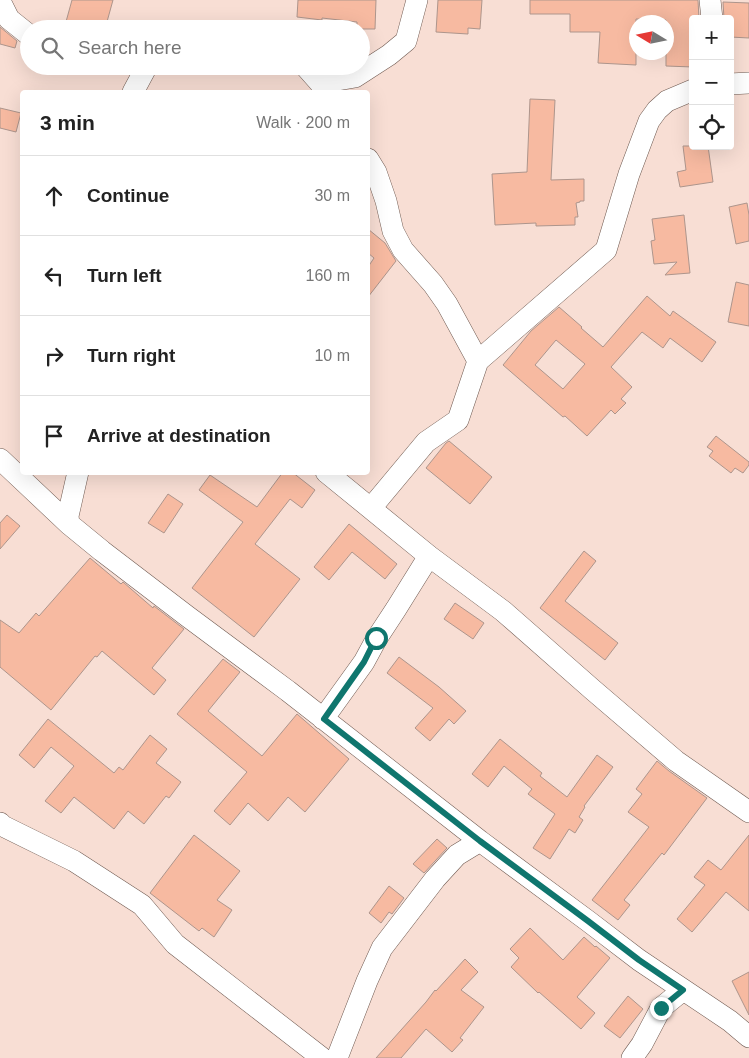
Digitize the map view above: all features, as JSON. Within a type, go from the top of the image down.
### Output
[{"type":"street","points":[[370,68],[406,42],[417,0]]},
{"type":"street","points":[[710,0],[712,15]]},
{"type":"street","points":[[0,1],[8,19],[20,28]]},
{"type":"street","points":[[134,90],[142,75]]},
{"type":"street","points":[[312,75],[322,88],[359,75]]},
{"type":"street","points":[[734,84],[749,83]]},
{"type":"street","points":[[371,508],[426,442],[458,420],[478,361],[606,250],[629,174],[649,121],[667,101],[689,92]]},
{"type":"street","points":[[370,162],[376,172],[386,200],[393,231],[403,250],[433,284],[447,304],[478,361]]},
{"type":"street","points":[[0,459],[69,524],[102,551],[324,719],[480,841],[639,960],[730,1021],[749,1037]]},
{"type":"street","points":[[69,524],[68,516],[77,475]]},
{"type":"street","points":[[330,475],[429,556],[502,611],[676,761],[749,812]]},
{"type":"street","points":[[324,719],[364,662],[376,638],[429,556]]},
{"type":"street","points":[[1,827],[74,861],[142,905],[176,944],[322,1058]]},
{"type":"street","points":[[337,1058],[382,948],[435,879],[457,855],[480,841]]},
{"type":"street","points":[[632,1058],[642,1044],[661,1008],[683,990]]},
{"type":"building","points":[[72,0],[113,0],[107,20],[66,20]]},
{"type":"building","points":[[298,0],[376,0],[375,29],[370,29],[370,20],[322,18],[322,20],[297,17]]},
{"type":"building","points":[[438,0],[482,0],[480,29],[468,28],[468,34],[436,32]]},
{"type":"building","points":[[530,0],[698,0],[699,15],[689,15],[689,67],[666,66],[666,60],[674,60],[674,15],[629,15],[629,60],[636,60],[636,65],[598,63],[600,32],[570,32],[570,14],[530,14]]},
{"type":"building","points":[[723,2],[749,3],[749,38],[734,37],[734,15],[724,15]]},
{"type":"building","points":[[0,27],[17,41],[15,48],[0,44]]},
{"type":"building","points":[[530,99],[555,100],[551,180],[584,179],[584,201],[576,203],[578,217],[575,217],[575,225],[536,226],[536,223],[495,225],[492,174],[527,172]]},
{"type":"building","points":[[0,108],[20,113],[16,132],[0,128]]},
{"type":"building","points":[[683,146],[689,146],[689,150],[709,150],[713,182],[680,187],[677,172],[686,170]]},
{"type":"building","points":[[747,203],[749,241],[736,244],[729,207]]},
{"type":"building","points":[[684,215],[690,273],[665,275],[677,262],[654,264],[651,241],[655,240],[652,219]]},
{"type":"building","points":[[370,231],[385,243],[396,261],[370,294],[370,264],[374,258],[370,255]]},
{"type":"building","points":[[736,282],[749,285],[749,326],[728,322]]},
{"type":"building","points":[[647,296],[670,316],[673,311],[716,342],[702,362],[670,338],[663,348],[642,332],[611,367],[632,387],[621,399],[626,403],[615,414],[611,410],[587,436],[503,365],[531,331],[559,307],[603,347]],"holes":[[[556,340],[585,364],[563,389],[535,365]]]},
{"type":"building","points":[[716,436],[749,462],[743,473],[735,468],[731,473],[709,456],[713,451],[707,447]]},
{"type":"building","points":[[449,441],[492,477],[470,504],[426,468]]},
{"type":"building","points":[[210,475],[257,507],[281,475],[296,475],[315,490],[302,508],[290,499],[255,544],[300,579],[254,637],[192,588],[243,522],[199,490]]},
{"type":"building","points":[[168,494],[183,504],[164,533],[148,523]]},
{"type":"building","points":[[7,515],[20,526],[0,549],[0,523]]},
{"type":"building","points":[[349,524],[397,564],[385,579],[352,552],[329,580],[314,567]]},
{"type":"building","points":[[584,551],[596,561],[565,601],[618,643],[605,660],[540,608]]},
{"type":"building","points":[[90,558],[121,584],[123,582],[153,608],[154,606],[184,629],[152,668],[166,680],[154,695],[102,651],[97,657],[95,656],[51,710],[0,667],[0,620],[19,633],[36,613],[39,616]]},
{"type":"building","points":[[455,603],[484,623],[473,639],[444,619]]},
{"type":"building","points":[[399,657],[439,687],[466,711],[454,724],[449,719],[430,741],[415,728],[433,708],[387,673]]},
{"type":"building","points":[[223,659],[240,672],[208,711],[262,756],[297,714],[349,759],[305,812],[288,797],[268,821],[248,803],[230,825],[214,811],[247,772],[177,714]]},
{"type":"building","points":[[48,719],[114,773],[119,767],[123,770],[150,735],[167,749],[156,763],[181,782],[169,798],[166,796],[144,824],[128,811],[114,829],[74,797],[61,813],[45,801],[74,766],[51,747],[34,768],[19,755]]},
{"type":"building","points":[[500,739],[542,773],[540,776],[567,797],[597,755],[613,767],[584,806],[579,817],[583,820],[575,833],[569,829],[550,859],[533,848],[555,814],[528,794],[532,789],[504,766],[488,787],[472,774]]},
{"type":"building","points":[[657,761],[707,798],[664,855],[662,853],[624,900],[630,905],[618,920],[592,900],[649,827],[628,812],[642,794],[636,789]]},
{"type":"building","points":[[194,835],[240,871],[217,900],[232,910],[214,937],[202,928],[199,931],[150,893]]},
{"type":"building","points":[[749,835],[749,911],[726,892],[692,932],[677,919],[705,885],[694,877],[708,860],[721,870]]},
{"type":"building","points":[[437,839],[447,848],[424,873],[413,864]]},
{"type":"building","points":[[389,886],[404,898],[392,914],[389,912],[381,923],[369,913]]},
{"type":"building","points":[[530,928],[563,960],[584,937],[610,958],[577,997],[595,1013],[581,1029],[538,993],[511,967],[519,958],[510,949]]},
{"type":"building","points":[[465,959],[478,972],[461,990],[484,1007],[460,1038],[463,1040],[452,1052],[426,1029],[401,1058],[376,1058],[435,990]]},
{"type":"building","points":[[749,972],[749,1015],[732,981]]},
{"type":"building","points":[[628,996],[643,1009],[620,1038],[604,1026]]},
{"type":"route","points":[[376,638],[364,662],[324,719],[480,841],[639,960],[683,990],[661,1008]]}]
